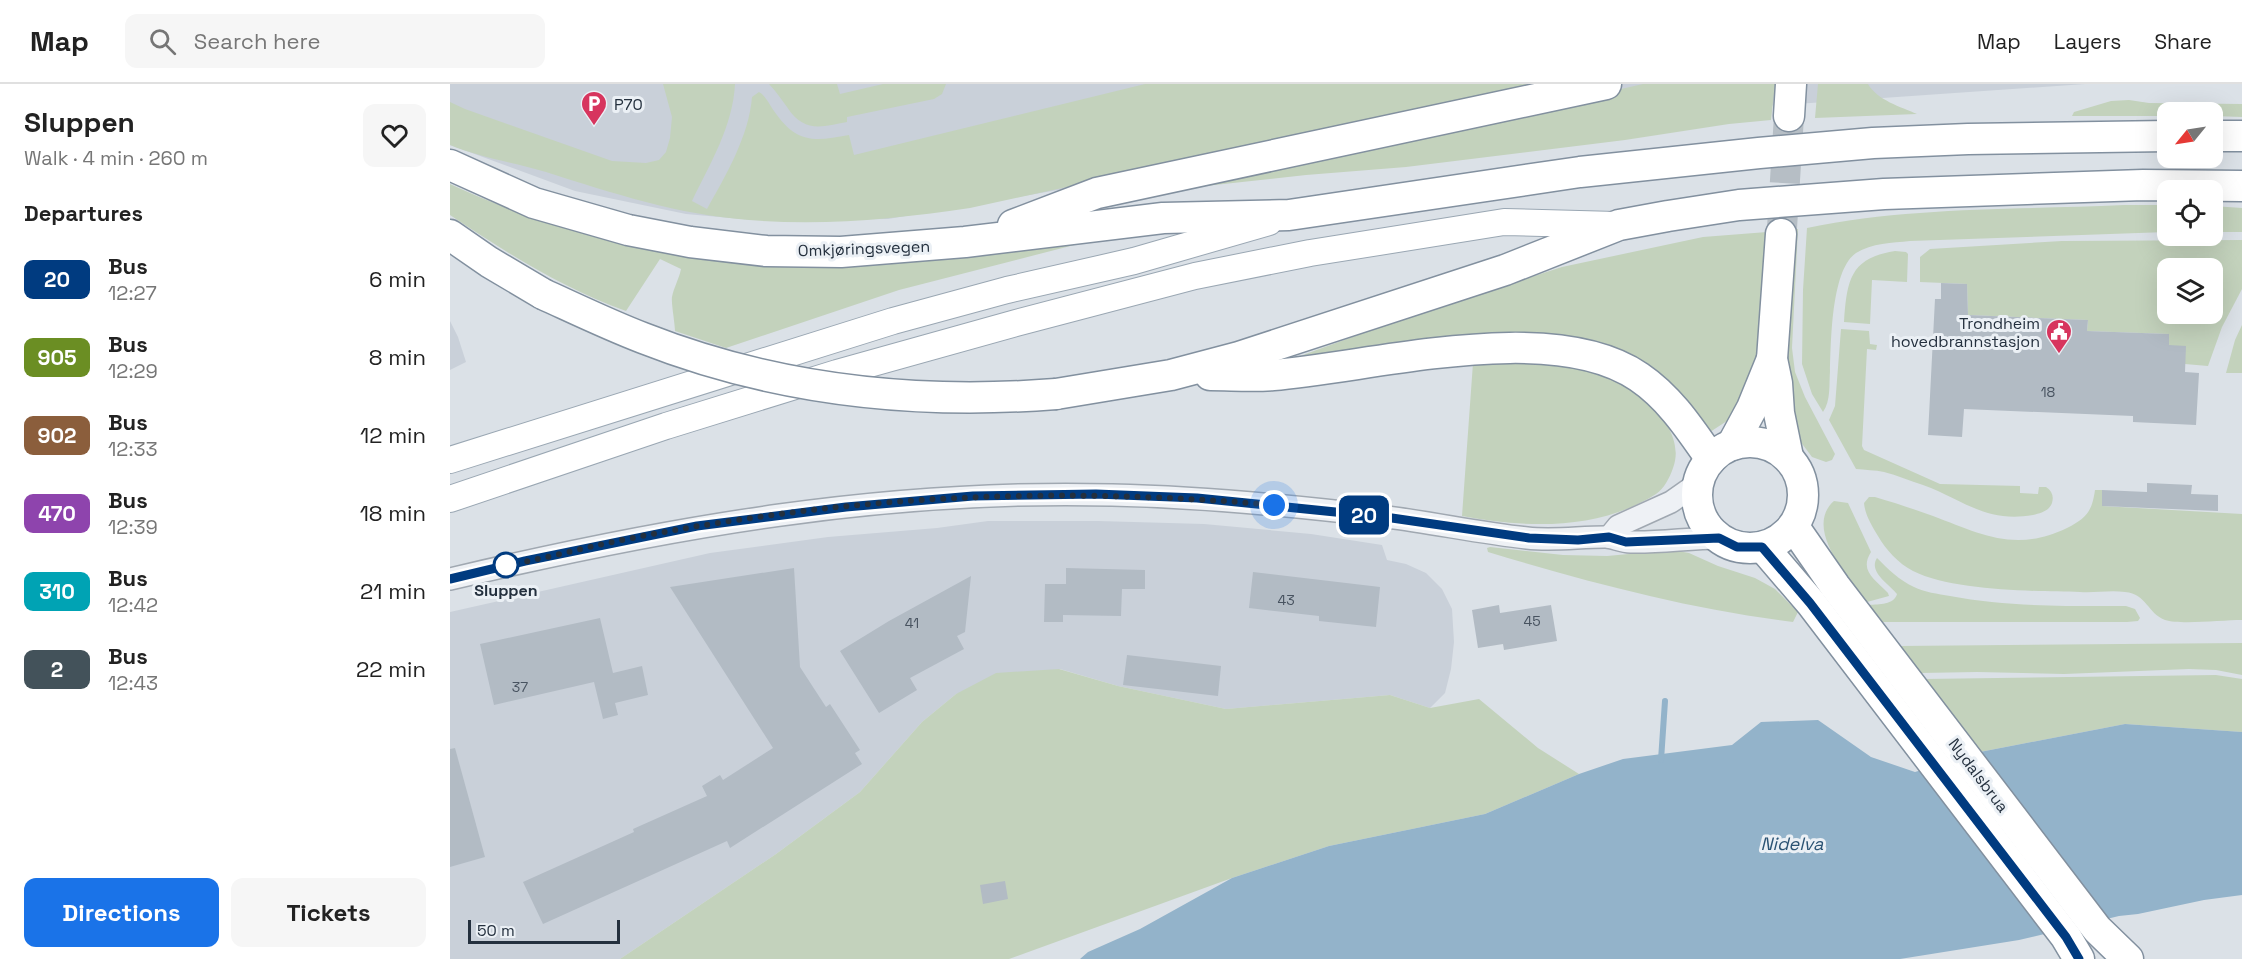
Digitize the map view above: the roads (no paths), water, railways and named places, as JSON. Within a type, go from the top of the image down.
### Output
[{"type":"highway","points":[[965,242],[1097,194],[1606,84]]},
{"type":"highway","points":[[1789,116],[1791,84]]},
{"type":"highway","name":"Omkjøringsvegen","points":[[450,165],[534,203],[628,230],[690,242],[766,250],[841,252],[965,242],[1163,218],[1289,215],[1580,172],[1759,153],[1873,143],[2157,136]]},
{"type":"highway","points":[[2223,136],[2242,136]]},
{"type":"highway","points":[[450,235],[489,262],[543,294],[644,338],[692,355],[813,386],[855,392],[956,398],[1006,398],[1056,394],[1171,375],[1301,337],[1505,270],[1619,225],[1739,205],[1884,194],[2131,185],[2242,186]]},
{"type":"highway","points":[[1781,234],[1772,359],[1788,457]]},
{"type":"highway","points":[[1171,375],[1272,375],[1410,356],[1505,348],[1548,349],[1578,353],[1600,358],[1639,377],[1678,413],[1713,462]]},
{"type":"highway","points":[[1713,462],[1744,442],[1768,444],[1788,457],[1799,472],[1804,490],[1800,515],[1794,527],[1785,536],[1762,547],[1737,547],[1719,538],[1705,523],[1699,511],[1697,497],[1713,462],[1752,408],[1772,359]]},
{"type":"highway","name":"Nydalsbrua","points":[[1794,527],[1835,586],[2097,929],[2128,959]]},
{"type":"highway","name":"Nydalsbrua","points":[[1762,547],[1810,603],[2066,937],[2079,959]]},
{"type":"main road","points":[[450,460],[893,321],[1006,290],[1134,261],[1289,215]]},
{"type":"main road","points":[[450,499],[666,426],[837,373],[1195,276],[1361,244],[1504,222],[1619,225]]},
{"type":"street","points":[[1609,537],[1618,526],[1671,502],[1713,462]]},
{"type":"street","points":[[450,579],[525,561],[697,526],[846,507],[973,496],[1080,494],[1197,498],[1385,517],[1529,538],[1578,540],[1609,537],[1626,542],[1719,538]]},
{"type":"water","name":"Nidelva","points":[[1818,720],[1871,757],[1915,772],[1980,752],[2125,724],[2242,732],[2242,895],[2119,916],[2019,940],[1900,959],[1080,959],[1088,952],[1140,929],[1232,878],[1329,846],[1485,814],[1579,774],[1623,759],[1732,745],[1761,722]]},
{"type":"waterway","points":[[1661,760],[1665,701]]},
{"type":"tunnel","points":[[1782,228],[1789,116]]},
{"type":"place","name":"P70","points":[[594,127]]},
{"type":"place","name":"Trondheim hovedbrannstasjon","points":[[2059,355]]},
{"type":"place","name":"Sluppen","points":[[506,565]]}]
